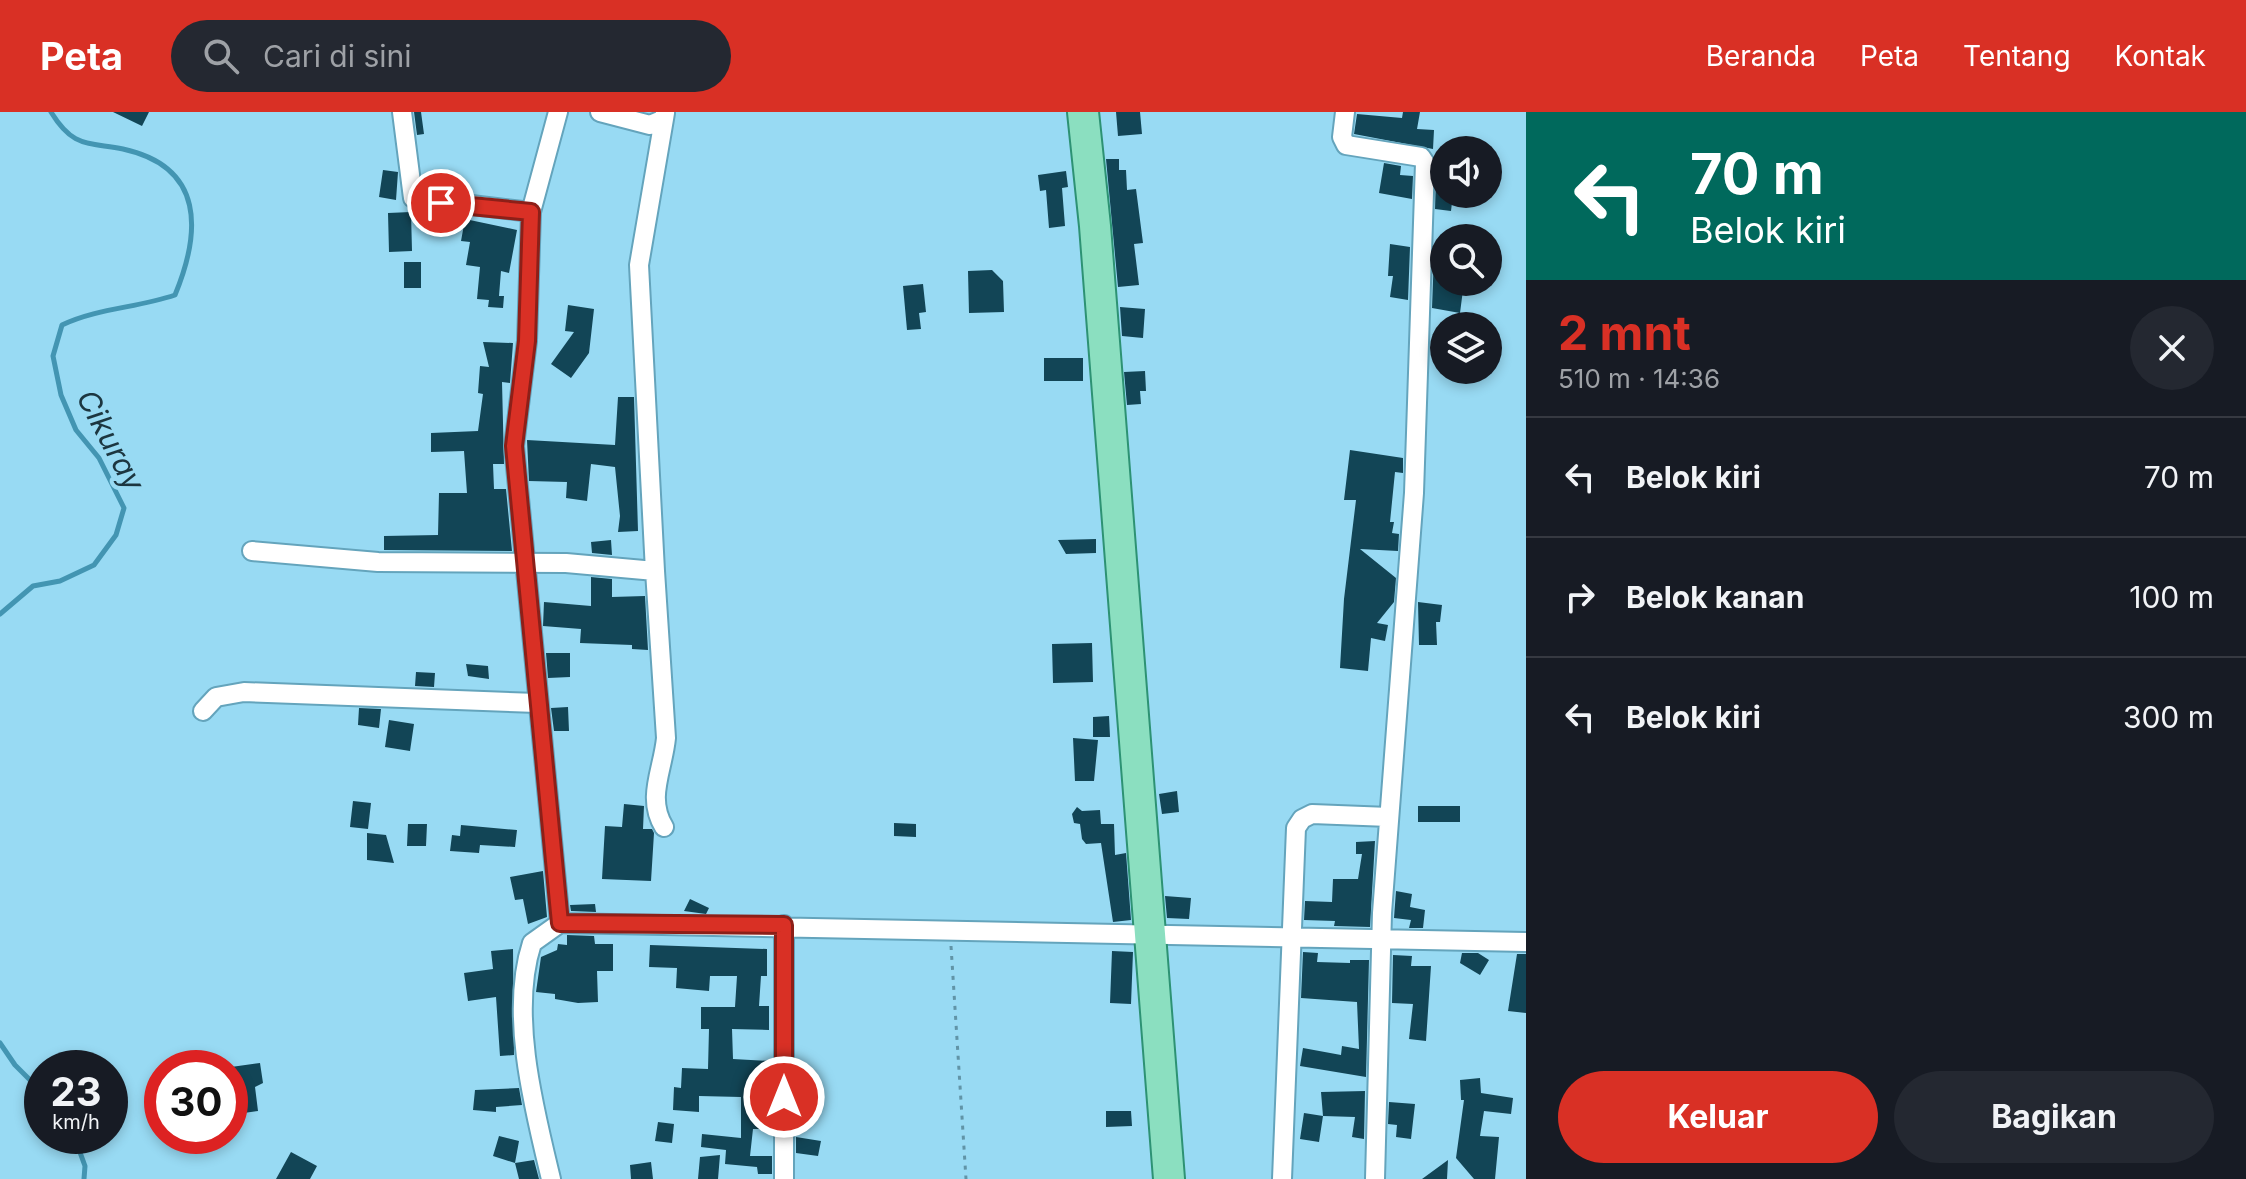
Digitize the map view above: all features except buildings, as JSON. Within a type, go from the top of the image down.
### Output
[{"type":"main road","points":[[1083,112],[1095,226],[1169,1179]]},
{"type":"street","points":[[402,112],[413,198],[531,212]]},
{"type":"street","points":[[558,112],[531,212],[527,341],[514,446],[560,923]]},
{"type":"street","points":[[600,112],[650,125],[665,115]]},
{"type":"street","points":[[1345,112],[1342,137],[1346,145],[1421,157],[1425,163],[1414,493],[1389,817],[1375,1179]]},
{"type":"street","points":[[664,827],[655,812],[655,792],[664,761],[666,738],[639,265],[665,115]]},
{"type":"street","points":[[252,551],[378,562],[566,563],[655,571]]},
{"type":"street","points":[[203,711],[216,697],[244,692],[537,703]]},
{"type":"street","points":[[1282,1179],[1292,939],[1292,839],[1302,819],[1312,814],[1389,817]]},
{"type":"street","points":[[551,1179],[529,1082],[524,978],[532,943],[560,923],[784,925],[1526,942]]},
{"type":"street","points":[[784,925],[784,1179]]},
{"type":"path","points":[[950,930],[966,1179]]},
{"type":"waterway","name":"Cikuray","points":[[0,614],[33,586],[60,581],[94,565],[116,535],[124,508],[99,458],[76,430],[61,395],[53,356],[62,325],[90,315],[175,295],[184,271],[192,226],[190,205],[182,186],[169,171],[150,158],[74,138],[51,112]]},
{"type":"waterway","name":"Cikuray","points":[[0,1043],[24,1074]]},
{"type":"waterway","name":"Cikuray","points":[[81,1154],[85,1166],[84,1179]]},
{"type":"route","points":[[441,203],[531,212],[527,341],[514,446],[532,658],[560,923],[784,925],[784,1097]]}]
